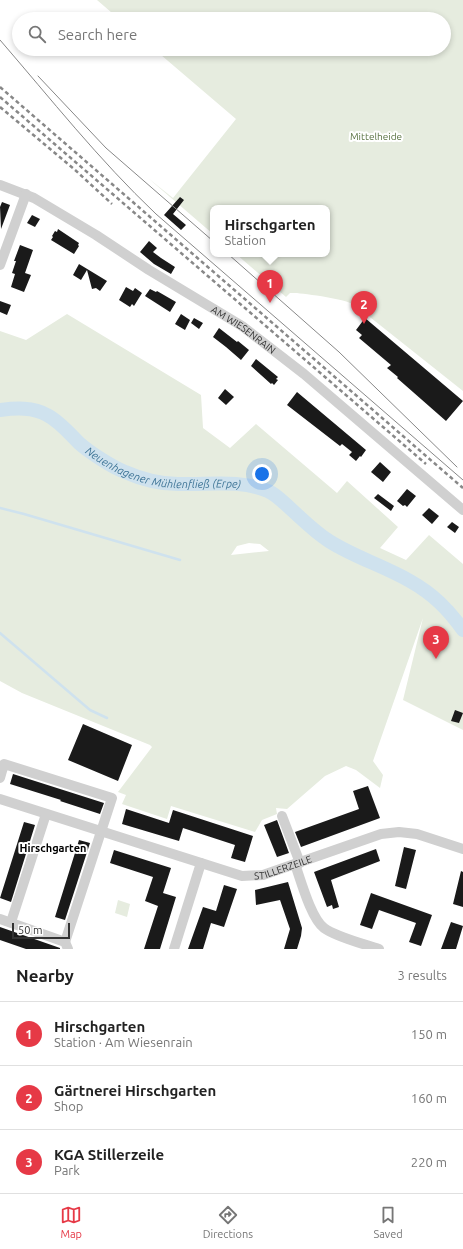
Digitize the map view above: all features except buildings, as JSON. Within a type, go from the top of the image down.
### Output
[{"type":"street","name":"AM WIESENRAIN","points":[[0,185],[34,198],[242,326],[304,374],[463,510]]},
{"type":"street","points":[[0,265],[26,194]]},
{"type":"street","points":[[0,778],[4,764],[112,798],[67,945],[39,932],[0,919]]},
{"type":"street","name":"STILLERZEILE","points":[[0,799],[242,876],[258,876],[380,834],[399,832],[417,834],[463,850]]},
{"type":"street","points":[[10,922],[46,814]]},
{"type":"street","points":[[282,816],[314,916],[319,924],[331,932],[379,949]]},
{"type":"street","points":[[174,949],[201,863]]},
{"type":"green space","name":"Mittelheide","points":[[97,0],[463,0],[463,391],[357,306],[342,300],[297,293],[290,293],[286,297],[239,257],[330,257],[330,205],[210,205],[210,231],[148,178],[173,198],[236,119],[162,56],[451,56],[451,12],[111,12]]},
{"type":"green space","points":[[67,314],[201,395],[203,428],[230,448],[256,424],[337,493],[347,481],[398,527],[380,548],[406,560],[429,535],[463,564],[463,730],[403,700],[423,618],[373,761],[383,775],[380,788],[356,770],[346,766],[325,776],[287,809],[276,808],[277,814],[262,820],[255,832],[171,806],[167,819],[122,804],[126,795],[118,792],[152,747],[22,693],[0,681],[0,331],[26,340]],"holes":[[[249,543],[260,544],[269,551],[231,555],[237,546]]]},
{"type":"green space","points":[[118,900],[130,904],[127,917],[115,913]]},
{"type":"waterway","name":"Neuenhagener Mühlenfließ (Erpe)","points":[[0,410],[24,409],[42,412],[56,420],[79,443],[101,459],[120,470],[144,479],[171,484],[223,483],[246,485],[268,491],[329,541],[400,576],[426,591],[452,615],[463,630]]},
{"type":"waterway","points":[[0,508],[180,560]]},
{"type":"waterway","points":[[0,633],[90,710],[107,718]]},
{"type":"tram line","points":[[0,40],[12,54]]},
{"type":"tram line","points":[[14,56],[95,151],[156,214],[463,480]]},
{"type":"tram line","points":[[38,76],[106,148],[210,238]]},
{"type":"tram line","points":[[231,257],[339,352],[457,467]]},
{"type":"railway","points":[[0,87],[463,488]]},
{"type":"railway","points":[[0,97],[426,464]]},
{"type":"railway","points":[[0,107],[74,169],[112,204]]},
{"type":"place","name":"Hirschgarten","points":[[270,303]]},
{"type":"place","name":"Gärtnerei Hirschgarten","points":[[364,324]]},
{"type":"place","name":"KGA Stillerzeile","points":[[436,659]]},
{"type":"district","name":"Hirschgarten","points":[[53,848]]}]
